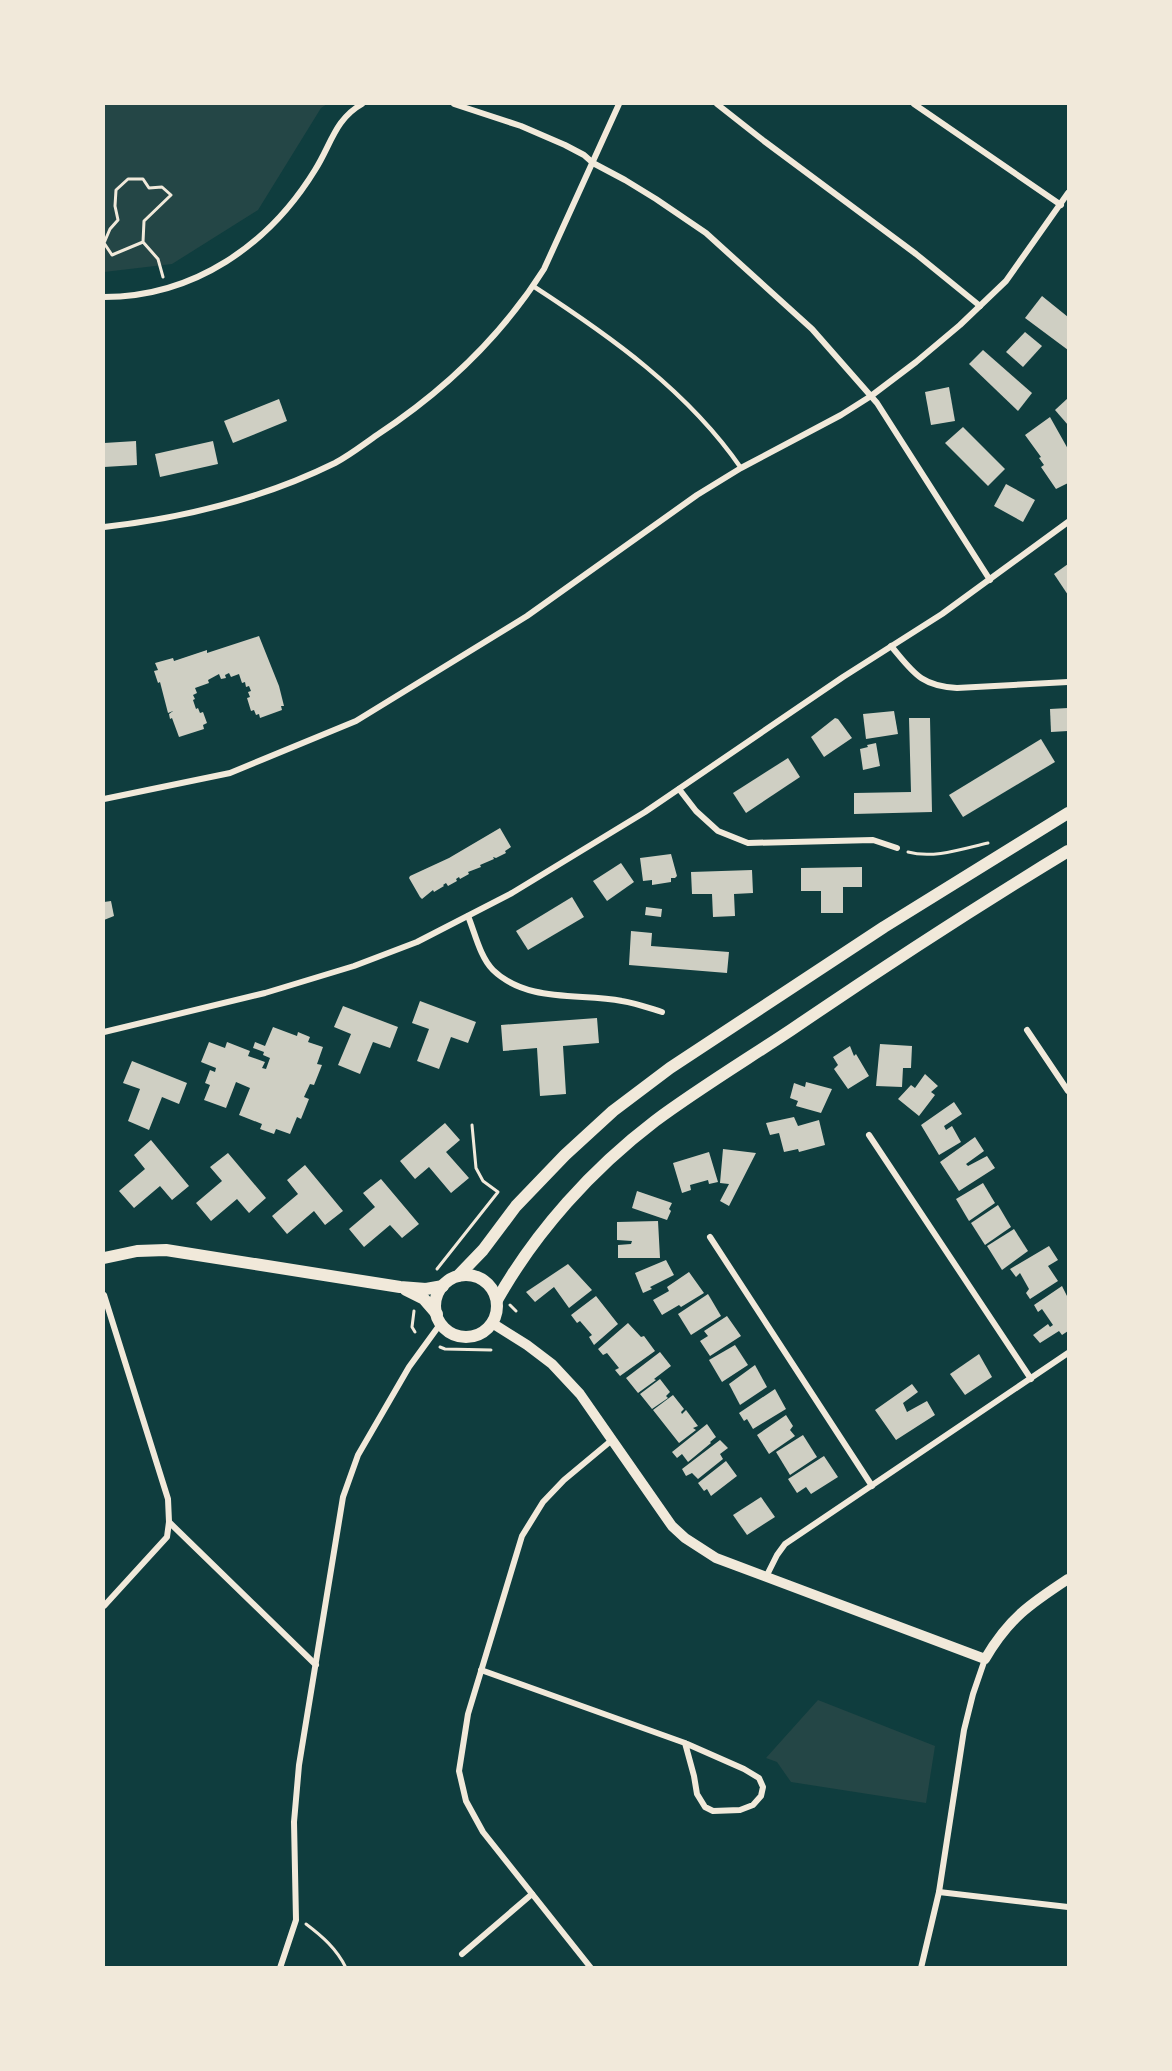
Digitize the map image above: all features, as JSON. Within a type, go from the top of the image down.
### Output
[{"type":"main road","points":[[104,1258],[137,1251],[166,1250],[400,1287],[426,1289],[443,1286],[458,1276],[483,1250],[516,1206],[565,1155],[613,1111],[670,1068],[904,915],[1068,813]]},
{"type":"main road","points":[[400,1287],[424,1299],[456,1335],[466,1337],[476,1335],[492,1323],[497,1308],[503,1302],[532,1245],[569,1201],[615,1155],[655,1121],[874,974],[1068,851]]},
{"type":"main road","points":[[458,1276],[467,1275],[483,1280],[503,1302]]},
{"type":"main road","points":[[439,1318],[436,1304],[443,1286]]},
{"type":"street","points":[[104,297],[166,288],[207,273],[228,261],[285,213],[317,167],[336,128],[351,110],[362,104]]},
{"type":"street","points":[[454,104],[521,126],[565,145],[656,199],[706,233],[812,328],[871,396],[902,440],[990,580]]},
{"type":"street","points":[[104,526],[180,516],[261,494],[338,462],[413,412],[446,385],[505,323],[533,286],[544,269],[620,104]]},
{"type":"street","points":[[717,104],[934,268],[980,306]]},
{"type":"street","points":[[914,104],[1060,205]]},
{"type":"street","points":[[104,799],[230,773],[356,721],[527,616],[697,495],[741,468],[841,415],[916,362],[1006,281],[1068,193]]},
{"type":"street","points":[[104,1032],[265,993],[354,966],[417,942],[512,893],[645,812],[942,614],[1068,522]]},
{"type":"street","points":[[891,646],[923,681],[939,687],[1068,682]]},
{"type":"street","points":[[679,789],[696,811],[718,831],[748,843],[873,840],[897,848]]},
{"type":"street","points":[[468,916],[482,952],[493,970],[513,984],[544,993],[621,1000],[662,1012]]},
{"type":"street","points":[[1027,1030],[1068,1091]]},
{"type":"street","points":[[869,1135],[1031,1379]]},
{"type":"street","points":[[710,1238],[872,1486]]},
{"type":"street","points":[[104,1295],[168,1498],[169,1522],[167,1536],[104,1606]]},
{"type":"street","points":[[280,1968],[296,1920],[294,1822],[300,1754],[344,1497],[358,1455],[439,1318]]},
{"type":"street","points":[[492,1323],[552,1364],[580,1394],[661,1511],[685,1538],[716,1558],[985,1659]]},
{"type":"street","points":[[766,1577],[785,1544],[1068,1353]]},
{"type":"street","points":[[591,1968],[483,1832],[466,1801],[459,1771],[468,1714],[522,1536],[543,1502],[564,1480],[612,1440]]},
{"type":"street","points":[[169,1522],[316,1665]]},
{"type":"street","points":[[921,1968],[939,1892],[964,1730],[985,1659],[1013,1618],[1068,1579]]},
{"type":"street","points":[[481,1670],[685,1743],[759,1778],[763,1787],[761,1796],[753,1805],[740,1810],[723,1812],[705,1807],[697,1794],[685,1743]]},
{"type":"street","points":[[939,1892],[1068,1907]]},
{"type":"street","points":[[462,1954],[532,1894]]},
{"type":"lane","points":[[533,286],[626,350],[667,385],[722,441],[741,468]]},
{"type":"path","points":[[143,242],[112,255],[104,243],[110,229],[118,220],[114,206],[116,190],[128,179],[142,179],[149,189],[162,188],[171,195],[144,220],[143,242],[158,259],[166,288]]},
{"type":"path","points":[[897,848],[918,855],[949,852],[988,843]]},
{"type":"path","points":[[437,1269],[498,1192],[483,1181],[476,1168],[472,1125]]},
{"type":"path","points":[[503,1302],[516,1311]]},
{"type":"path","points":[[415,1309],[412,1327],[415,1332]]},
{"type":"path","points":[[440,1347],[490,1350]]},
{"type":"path","points":[[296,1920],[305,1923],[328,1941],[346,1968]]},
{"type":"shaded area","points":[[104,104],[327,104],[321,108],[258,210],[172,264],[104,272]]},
{"type":"shaded area","points":[[818,1700],[935,1746],[926,1803],[791,1782],[777,1762],[766,1758]]},
{"type":"building","points":[[1042,296],[1068,317],[1068,350],[1025,318]]},
{"type":"building","points":[[1025,332],[1042,346],[1023,367],[1006,352]]},
{"type":"building","points":[[983,350],[1032,393],[1018,411],[969,364]]},
{"type":"building","points":[[949,387],[955,421],[931,425],[925,392]]},
{"type":"building","points":[[1068,398],[1068,425],[1055,410]]},
{"type":"building","points":[[279,399],[287,421],[233,443],[224,421]]},
{"type":"building","points":[[1050,417],[1068,449],[1068,483],[1056,489],[1041,467],[1044,465],[1039,458],[1041,457],[1025,435]]},
{"type":"building","points":[[963,427],[1005,469],[988,486],[945,443]]},
{"type":"building","points":[[136,441],[137,465],[104,467],[104,443]]},
{"type":"building","points":[[213,441],[218,464],[160,477],[155,454]]},
{"type":"building","points":[[1006,484],[1035,500],[1023,522],[994,506]]},
{"type":"building","points":[[1068,564],[1068,595],[1054,574]]},
{"type":"building","points":[[259,636],[279,686],[284,706],[281,706],[282,710],[260,718],[254,710],[251,711],[247,698],[250,697],[248,692],[251,691],[249,686],[246,687],[245,682],[242,683],[239,674],[231,677],[229,673],[225,675],[226,678],[221,679],[219,674],[208,680],[209,683],[195,688],[197,693],[193,695],[196,709],[198,708],[200,713],[203,712],[207,723],[203,725],[204,729],[179,737],[172,718],[170,719],[169,714],[173,711],[168,713],[160,682],[158,683],[154,671],[158,670],[155,663],[173,658],[174,661],[207,650],[207,653]]},
{"type":"building","points":[[1068,708],[1068,731],[1051,732],[1050,709]]},
{"type":"building","points":[[894,711],[898,734],[866,739],[863,714]]},
{"type":"building","points":[[835,718],[852,738],[824,757],[811,737]]},
{"type":"building","points":[[909,718],[930,718],[932,812],[854,814],[854,793],[911,792]]},
{"type":"building","points":[[1041,739],[1055,762],[963,817],[949,795]]},
{"type":"building","points":[[876,743],[880,766],[863,770],[860,749]]},
{"type":"building","points":[[788,758],[800,777],[746,813],[733,793]]},
{"type":"building","points":[[500,828],[511,847],[505,851],[506,853],[496,858],[493,857],[494,859],[468,872],[469,874],[460,879],[459,877],[457,881],[448,886],[446,883],[422,899],[420,897],[410,876],[449,858]]},
{"type":"building","points":[[671,854],[677,876],[671,878],[671,882],[652,885],[652,880],[643,881],[640,858]]},
{"type":"building","points":[[621,863],[634,882],[607,901],[593,881]]},
{"type":"building","points":[[862,867],[862,887],[843,887],[843,913],[821,913],[821,891],[801,891],[801,868]]},
{"type":"building","points":[[752,870],[753,893],[734,894],[735,916],[713,917],[712,894],[692,894],[691,872]]},
{"type":"building","points":[[572,897],[584,917],[528,950],[516,931]]},
{"type":"building","points":[[111,901],[114,916],[104,920],[104,902]]},
{"type":"building","points":[[646,907],[662,909],[661,917],[645,915]]},
{"type":"building","points":[[631,931],[652,933],[651,946],[729,952],[727,973],[629,965]]},
{"type":"building","points":[[420,1001],[476,1022],[468,1043],[451,1037],[439,1069],[417,1061],[429,1029],[412,1023]]},
{"type":"building","points":[[343,1006],[398,1027],[390,1048],[373,1042],[360,1074],[338,1065],[351,1034],[334,1027]]},
{"type":"building","points":[[597,1018],[599,1043],[563,1046],[566,1094],[540,1096],[537,1048],[503,1051],[501,1025]]},
{"type":"building","points":[[273,1027],[297,1036],[298,1032],[310,1037],[308,1042],[323,1047],[317,1064],[322,1065],[314,1085],[310,1084],[304,1097],[309,1099],[301,1119],[297,1117],[290,1134],[276,1129],[274,1134],[260,1129],[262,1124],[239,1115],[250,1088],[236,1082],[226,1108],[204,1100],[210,1085],[205,1083],[210,1070],[215,1072],[216,1068],[201,1062],[209,1042],[225,1048],[227,1042],[250,1051],[248,1056],[265,1062],[262,1068],[266,1069],[270,1058],[263,1055],[264,1052],[253,1048],[255,1042],[265,1046]]},
{"type":"building","points":[[880,1044],[912,1046],[911,1068],[903,1068],[902,1087],[876,1086]]},
{"type":"building","points":[[850,1046],[854,1056],[856,1054],[869,1076],[848,1089],[834,1069],[838,1065],[833,1057]]},
{"type":"building","points":[[132,1061],[187,1083],[179,1104],[162,1097],[149,1130],[128,1121],[140,1089],[123,1083]]},
{"type":"building","points":[[925,1074],[938,1086],[931,1092],[935,1095],[919,1116],[898,1099],[911,1085],[915,1088]]},
{"type":"building","points":[[806,1082],[832,1089],[821,1113],[796,1106],[798,1101],[790,1098],[794,1083],[805,1087]]},
{"type":"building","points":[[954,1102],[962,1114],[944,1126],[946,1130],[952,1126],[961,1142],[939,1155],[921,1125]]},
{"type":"building","points":[[794,1117],[798,1126],[819,1120],[825,1145],[799,1152],[798,1149],[784,1152],[779,1133],[770,1135],[766,1123]]},
{"type":"building","points":[[445,1123],[460,1140],[446,1152],[469,1178],[451,1193],[429,1167],[415,1179],[400,1161]]},
{"type":"building","points":[[975,1137],[984,1151],[966,1164],[968,1166],[987,1156],[995,1168],[959,1191],[940,1162]]},
{"type":"building","points":[[151,1140],[189,1186],[172,1200],[160,1186],[134,1208],[119,1191],[145,1169],[134,1155]]},
{"type":"building","points":[[723,1149],[756,1153],[729,1206],[720,1201],[729,1184],[720,1183]]},
{"type":"building","points":[[709,1152],[718,1182],[709,1184],[708,1180],[690,1185],[691,1190],[682,1193],[673,1163]]},
{"type":"building","points":[[228,1153],[266,1198],[249,1213],[237,1199],[211,1221],[196,1203],[222,1181],[210,1167]]},
{"type":"building","points":[[305,1165],[343,1211],[325,1225],[314,1211],[287,1234],[272,1216],[298,1194],[287,1180]]},
{"type":"building","points":[[381,1179],[419,1224],[402,1238],[390,1225],[364,1247],[349,1229],[375,1207],[363,1193]]},
{"type":"building","points":[[983,1183],[995,1203],[969,1221],[956,1199]]},
{"type":"building","points":[[637,1191],[672,1203],[667,1220],[632,1208]]},
{"type":"building","points":[[998,1205],[1011,1227],[985,1245],[971,1223]]},
{"type":"building","points":[[658,1221],[660,1258],[618,1258],[618,1245],[631,1244],[632,1241],[617,1240],[617,1222]]},
{"type":"building","points":[[1014,1229],[1028,1251],[1002,1270],[987,1246]]},
{"type":"building","points":[[1049,1246],[1058,1260],[1048,1266],[1058,1281],[1030,1299],[1026,1293],[1029,1289],[1020,1273],[1016,1277],[1010,1269]]},
{"type":"building","points":[[666,1260],[674,1275],[643,1293],[635,1273]]},
{"type":"building","points":[[568,1264],[592,1290],[569,1308],[554,1287],[535,1302],[526,1292]]},
{"type":"building","points":[[689,1272],[704,1293],[662,1315],[653,1300],[669,1291],[667,1287]]},
{"type":"building","points":[[1062,1286],[1068,1298],[1068,1331],[1062,1335],[1059,1331],[1040,1343],[1033,1335],[1048,1324],[1050,1327],[1053,1325],[1042,1309],[1038,1312],[1034,1305]]},
{"type":"building","points":[[708,1294],[721,1316],[691,1335],[678,1314]]},
{"type":"building","points":[[596,1296],[618,1324],[594,1345],[589,1337],[592,1335],[580,1321],[577,1323],[571,1315]]},
{"type":"building","points":[[727,1316],[741,1336],[710,1356],[700,1341],[708,1336],[704,1331]]},
{"type":"building","points":[[628,1323],[641,1337],[644,1336],[655,1351],[620,1376],[615,1370],[619,1368],[607,1353],[603,1355],[598,1349]]},
{"type":"building","points":[[735,1345],[748,1365],[722,1382],[709,1360]]},
{"type":"building","points":[[660,1352],[671,1366],[638,1393],[626,1378]]},
{"type":"building","points":[[979,1354],[992,1377],[965,1395],[950,1374]]},
{"type":"building","points":[[755,1365],[767,1387],[740,1405],[729,1384]]},
{"type":"building","points":[[660,1379],[670,1392],[666,1396],[668,1398],[652,1409],[640,1394]]},
{"type":"building","points":[[912,1384],[918,1392],[903,1403],[907,1412],[927,1401],[935,1415],[896,1440],[875,1410]]},
{"type":"building","points":[[775,1389],[786,1409],[753,1429],[747,1419],[744,1421],[739,1413]]},
{"type":"building","points":[[673,1395],[684,1409],[682,1414],[686,1410],[698,1426],[693,1428],[696,1430],[679,1443],[653,1410]]},
{"type":"building","points":[[786,1415],[793,1426],[790,1430],[795,1436],[769,1454],[757,1435]]},
{"type":"building","points":[[707,1424],[716,1437],[711,1443],[688,1462],[682,1454],[677,1458],[672,1452]]},
{"type":"building","points":[[803,1435],[817,1457],[790,1475],[776,1452]]},
{"type":"building","points":[[720,1440],[728,1448],[720,1454],[723,1459],[698,1479],[692,1473],[686,1476],[682,1469]]},
{"type":"building","points":[[824,1456],[838,1477],[811,1494],[806,1487],[797,1493],[788,1479]]},
{"type":"building","points":[[726,1461],[737,1476],[711,1496],[707,1489],[704,1491],[698,1483]]},
{"type":"building","points":[[761,1497],[775,1517],[747,1535],[733,1515]]}]
